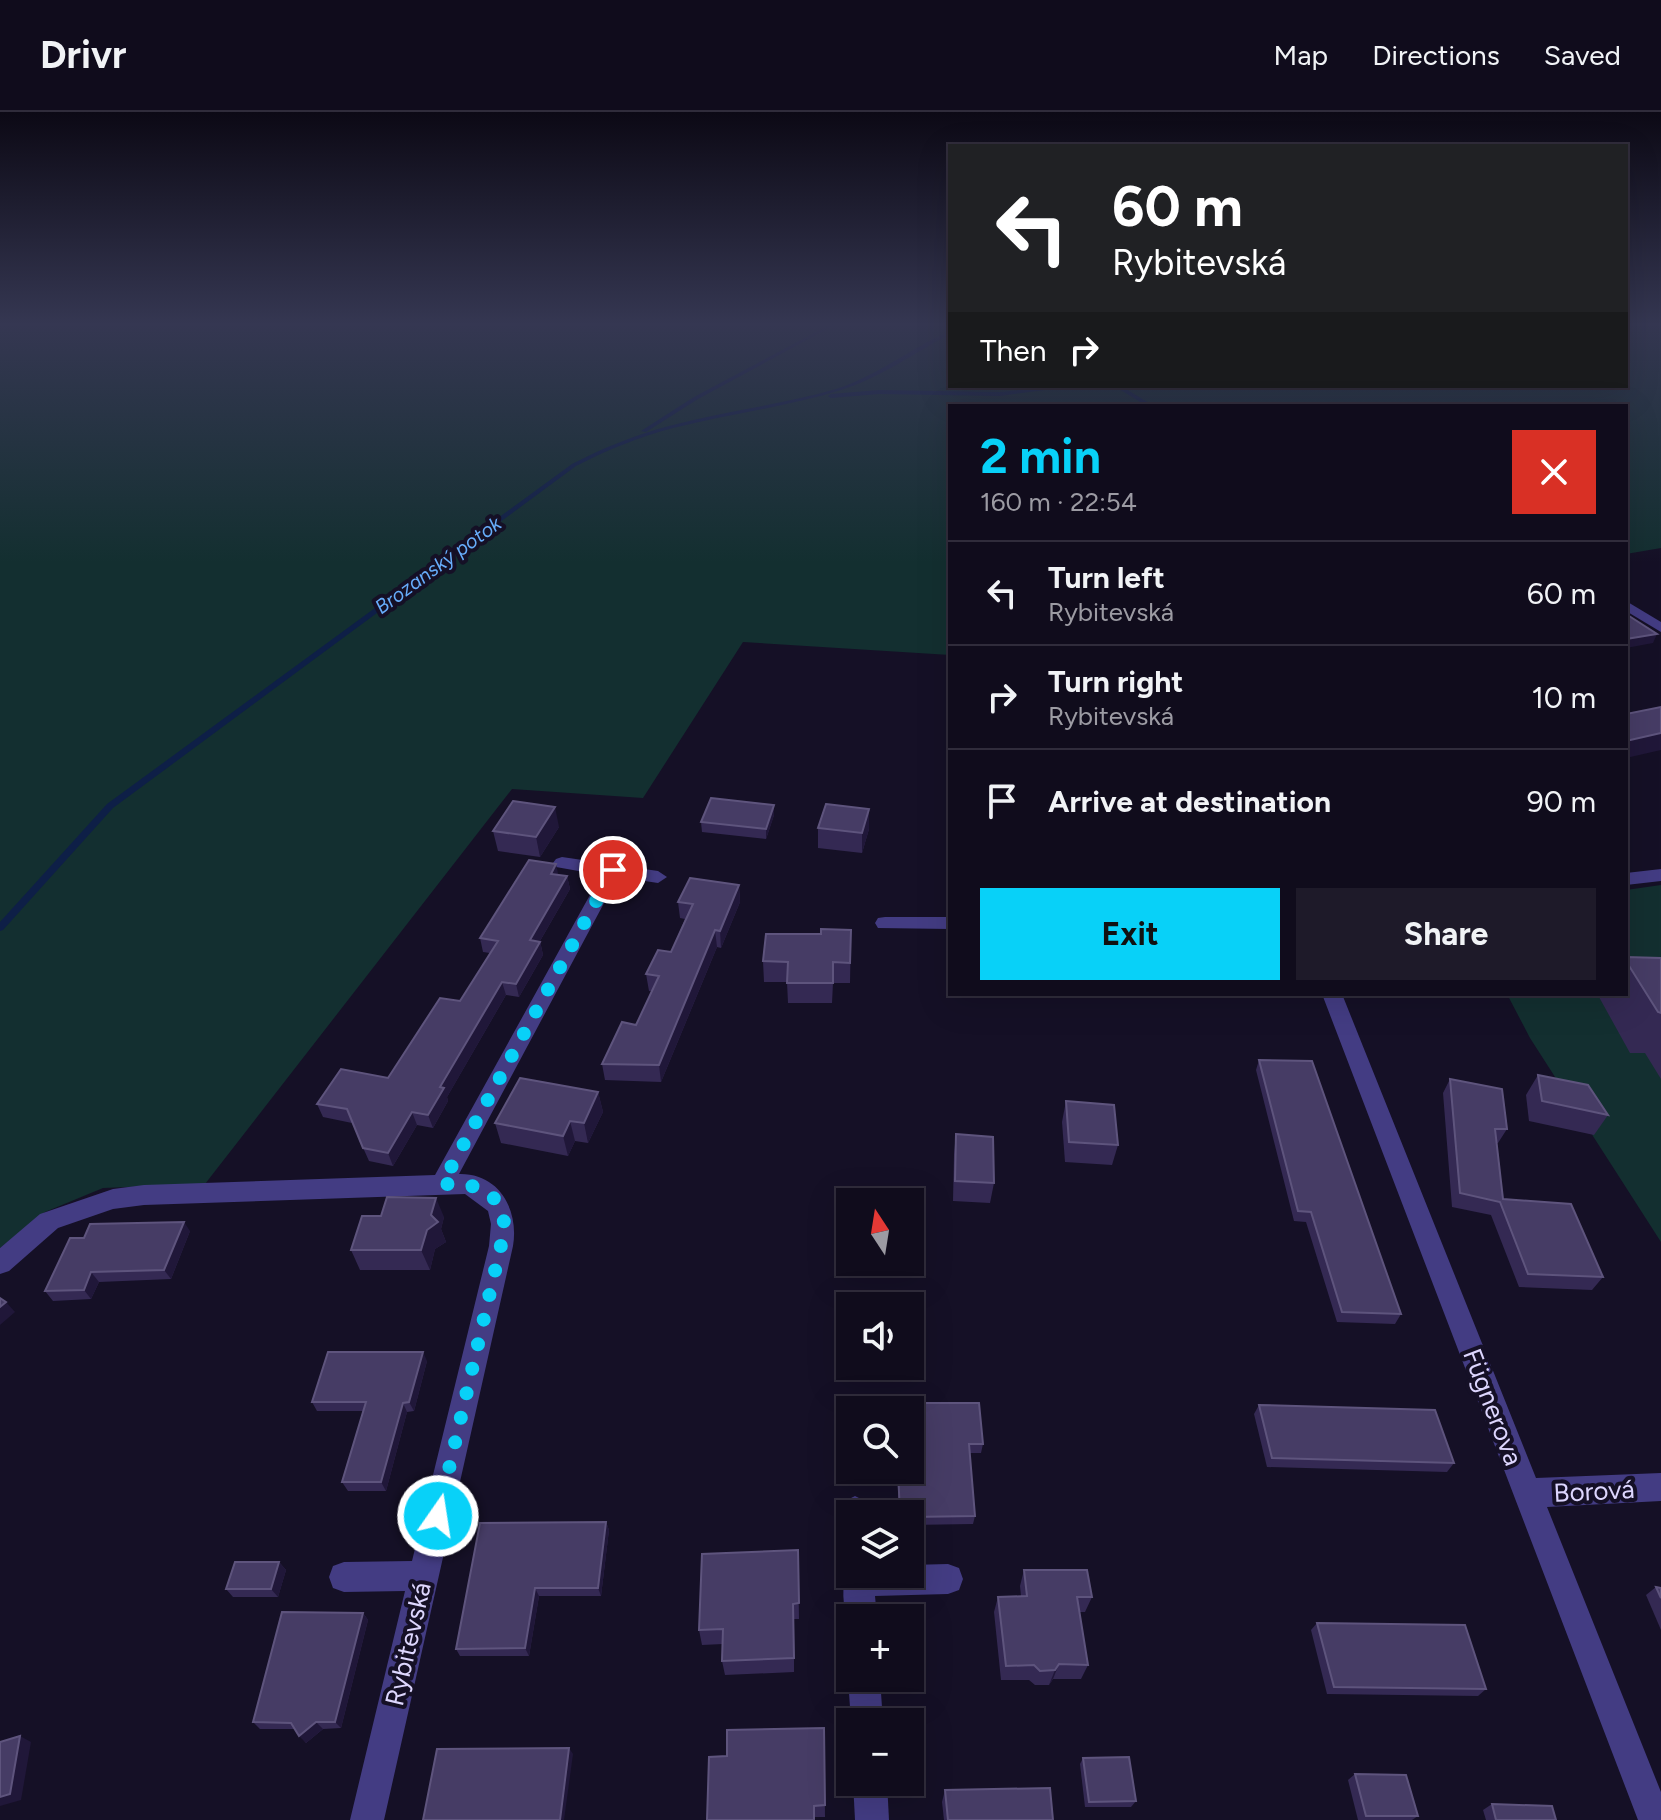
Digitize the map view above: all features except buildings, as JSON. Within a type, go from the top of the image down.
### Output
[{"type":"street","points":[[1628,606],[1661,628]]},
{"type":"street","points":[[562,863],[658,877]]},
{"type":"street","points":[[442,1184],[613,870]]},
{"type":"street","points":[[1628,879],[1661,875]]},
{"type":"street","points":[[885,923],[948,923]]},
{"type":"street","name":"Fügnerova","points":[[1333,996],[1655,1820]]},
{"type":"street","name":"Rybitevská","points":[[0,1263],[49,1221],[113,1199],[144,1195],[466,1184],[494,1197],[502,1208],[505,1228],[367,1820]]},
{"type":"street","name":"Borová","points":[[1527,1493],[1661,1487]]},
{"type":"street","points":[[344,1577],[424,1576]]},
{"type":"street","points":[[924,1579],[948,1579]]},
{"type":"street","points":[[871,1796],[872,1820]]},
{"type":"green space","points":[[0,404],[1661,404],[1661,548],[1628,554],[1628,404],[948,404],[948,655],[743,642],[643,798],[512,789],[205,1184],[103,1188],[45,1212],[0,1248]]},
{"type":"green space","points":[[1661,885],[1661,1242],[1530,1038],[1508,996],[1628,996],[1628,890]]},
{"type":"waterway","points":[[644,431],[687,404]]},
{"type":"waterway","name":"Brozanský potok","points":[[0,928],[110,806],[574,465],[637,437],[779,404]]},
{"type":"route","points":[[438,1516],[505,1228],[502,1208],[494,1197],[466,1184],[442,1184],[613,870]]}]
